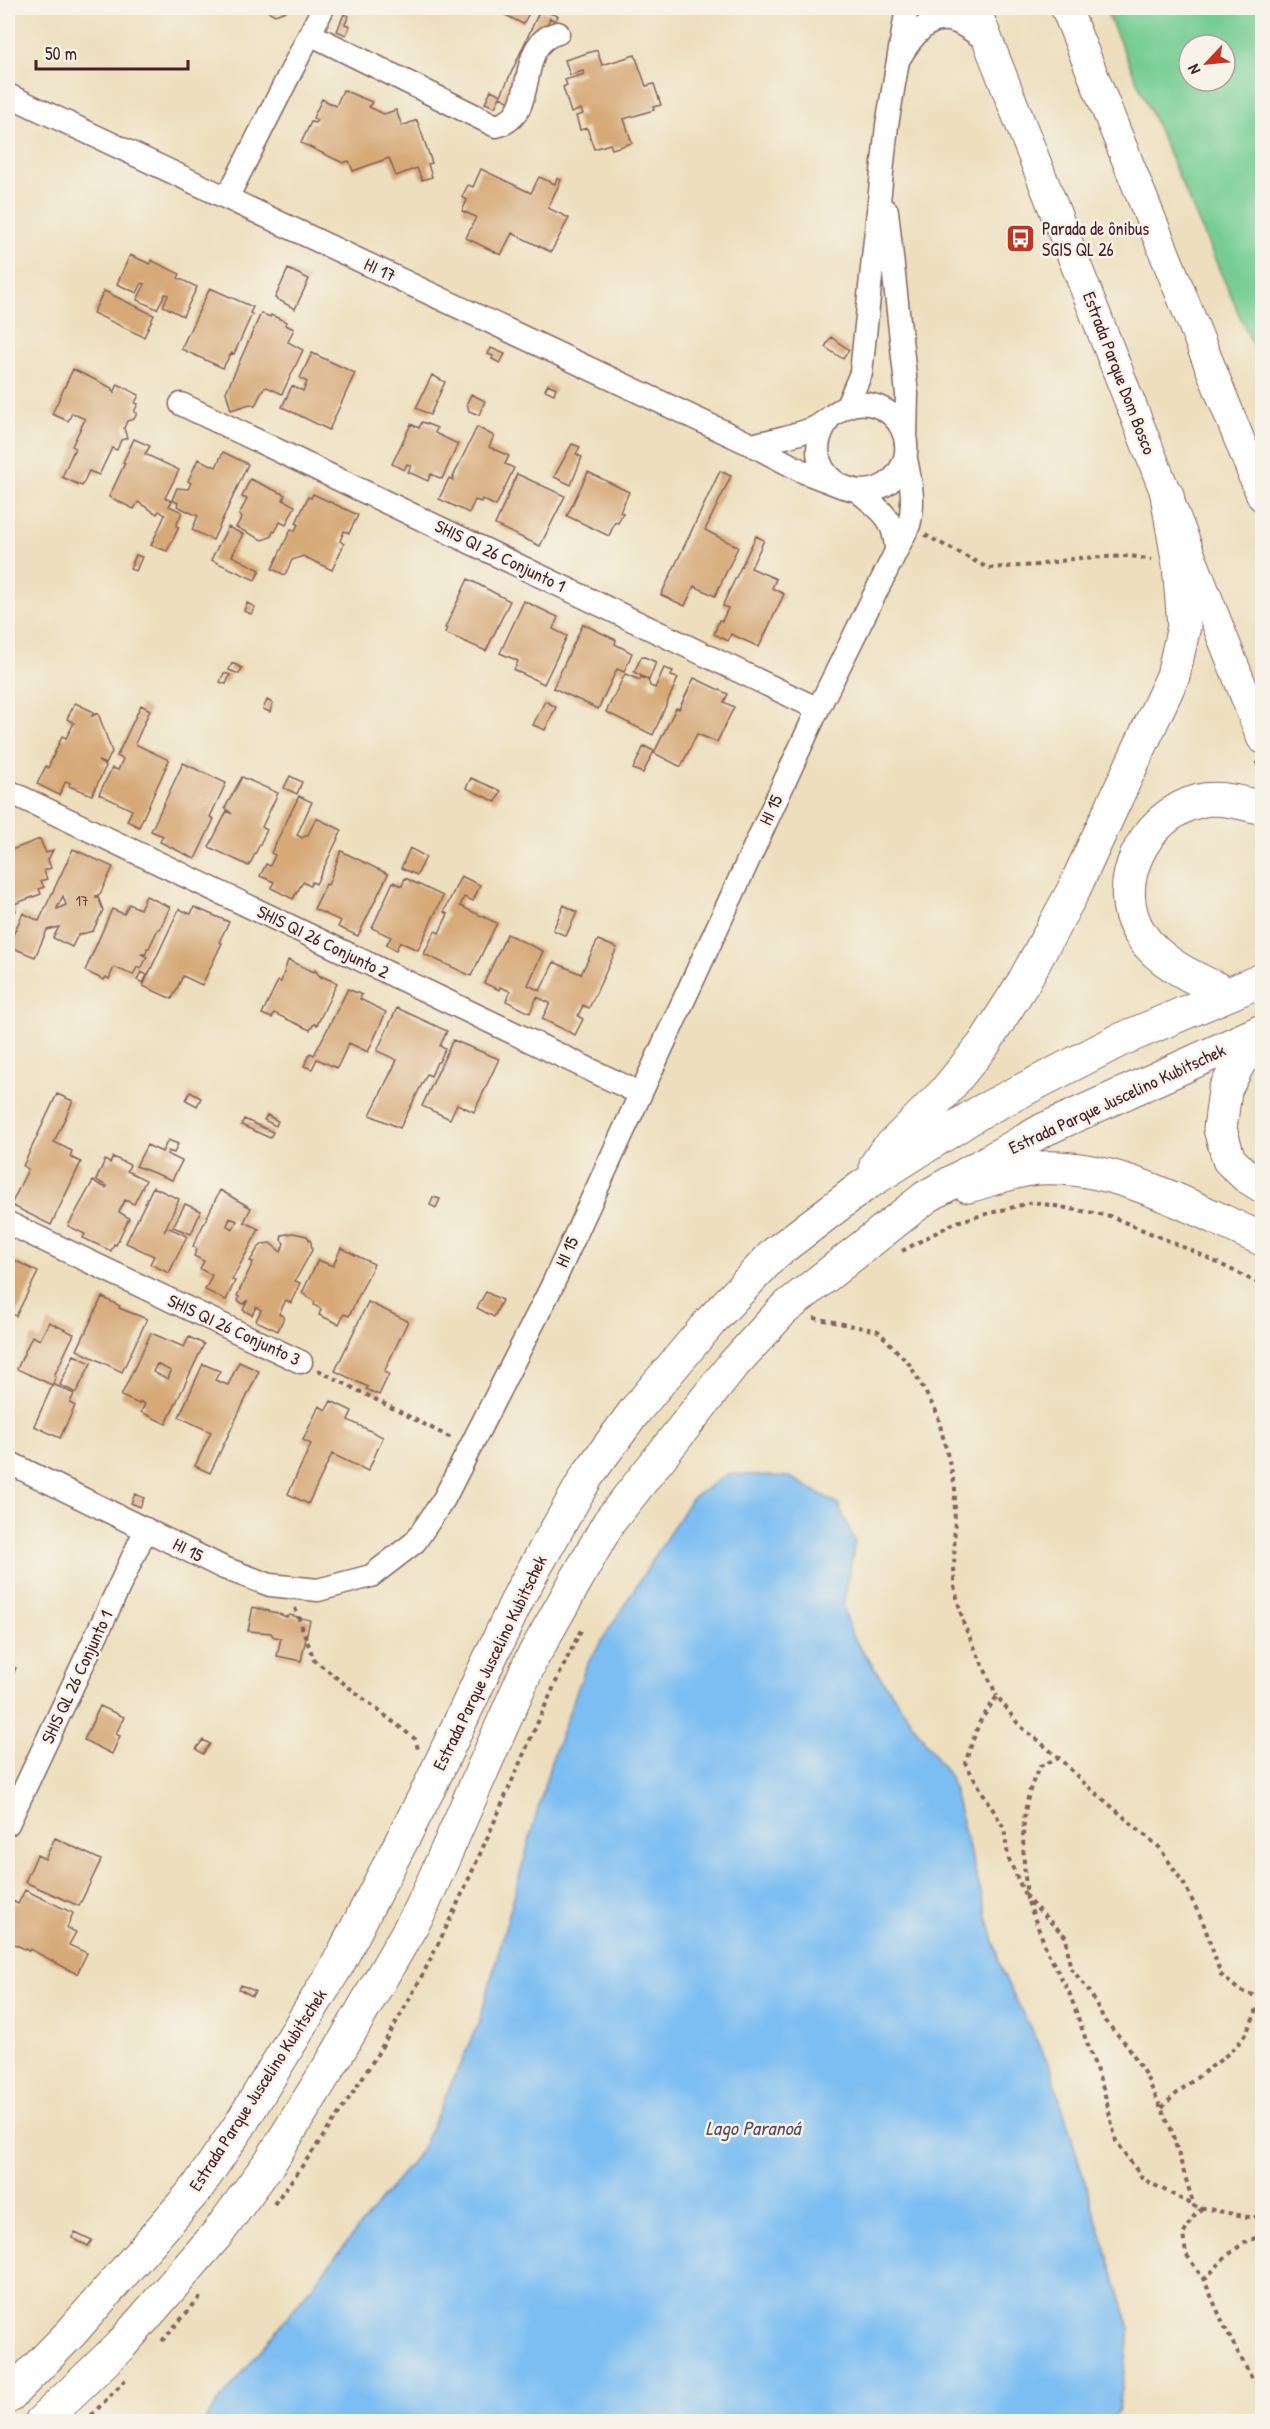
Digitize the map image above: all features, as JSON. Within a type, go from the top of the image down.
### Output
[{"type":"highway","points":[[863,1186],[884,1153],[944,1093],[984,1044],[1023,983],[1073,891],[1173,676],[1184,626],[1179,565],[1167,495]]},
{"type":"highway","points":[[1228,994],[1160,957],[1141,935],[1128,904],[1130,873],[1142,844],[1166,816],[1200,801],[1234,801],[1263,808]]},
{"type":"highway","name":"Estrada Parque Juscelino Kubitschek","points":[[8,2397],[71,2333],[197,2188],[240,2125],[338,1964],[429,1788],[521,1592],[587,1476],[635,1412],[710,1322],[774,1254],[863,1186],[980,1112],[1118,1041],[1263,980]]},
{"type":"highway","name":"Estrada Parque Juscelino Kubitschek","points":[[41,2421],[122,2345],[218,2233],[270,2163],[336,2056],[421,1909],[531,1659],[609,1521],[733,1365],[783,1310],[926,1197],[1043,1130],[1263,1031]]},
{"type":"highway","points":[[1263,1041],[1240,1061],[1225,1090],[1220,1128],[1229,1160],[1246,1176],[1263,1186]]},
{"type":"highway","points":[[926,1197],[1038,1168],[1066,1169],[1108,1175],[1146,1188],[1263,1239]]},
{"type":"main road","name":"Estrada Parque Dom Bosco","points":[[975,8],[1263,738]]},
{"type":"main road","points":[[1066,8],[1260,485]]},
{"type":"street","points":[[227,198],[323,8]]},
{"type":"street","points":[[847,406],[861,373],[866,343],[881,176],[907,8]]},
{"type":"street","points":[[897,63],[911,39],[922,27],[940,20],[956,22],[989,42]]},
{"type":"street","points":[[310,34],[496,126],[508,123],[519,112],[536,47],[546,36],[558,33]]},
{"type":"street","name":"HI 17","points":[[8,95],[752,445],[804,472],[851,490]]},
{"type":"street","points":[[851,490],[874,491],[888,484],[899,474],[906,448],[907,394],[889,225],[881,176]]},
{"type":"street","points":[[752,445],[796,434],[828,420],[847,406],[865,403],[883,408],[898,420],[906,448]]},
{"type":"street","name":"SHIS QI 26 Conjunto 1","points":[[181,404],[818,709]]},
{"type":"street","points":[[828,420],[819,438],[819,457],[828,475],[889,519],[895,529],[896,548]]},
{"type":"street","name":"HI 15","points":[[8,1462],[224,1568],[270,1585],[318,1590],[371,1576],[415,1542],[444,1499],[550,1288],[818,709],[909,525],[913,511],[913,494],[906,448]]},
{"type":"street","name":"SHIS QI 26 Conjunto 2","points":[[8,791],[639,1093]]},
{"type":"street","name":"SHIS QI 26 Conjunto 3","points":[[8,1223],[301,1362]]},
{"type":"street","name":"SHIS QL 26 Conjunto 1","points":[[8,1824],[146,1529]]},
{"type":"path","points":[[909,525],[988,568],[1037,565],[1078,558],[1131,556],[1179,565]]},
{"type":"path","points":[[895,1255],[956,1221],[1033,1202],[1110,1216],[1204,1256],[1263,1285]]},
{"type":"path","points":[[813,1318],[878,1331],[910,1365],[937,1413],[955,1485],[954,1586],[964,1626],[997,1696],[1018,1725],[1059,1758],[1084,1783],[1159,1847],[1184,1884],[1203,1922],[1221,1975],[1240,1990],[1262,1998],[1240,2042],[1213,2067],[1173,2095],[1162,2109]]},
{"type":"path","name":"SHIS QI 26 Conjunto 3","points":[[301,1362],[459,1443]]},
{"type":"path","points":[[318,1590],[295,1607],[314,1660],[415,1739],[429,1788]]},
{"type":"path","points":[[997,1696],[979,1723],[965,1763],[1004,1828],[1008,1857],[1037,1920],[1048,1953],[1068,1992],[1104,2091],[1116,2141],[1143,2179],[1194,2206],[1253,2218],[1263,2214]]},
{"type":"path","points":[[1059,1758],[1040,1766],[1030,1785],[1023,1812],[1022,1848],[1027,1899],[1066,1937],[1070,1967],[1090,1992],[1105,2021],[1128,2046],[1146,2076],[1171,2129],[1194,2206]]},
{"type":"path","points":[[1202,2208],[1194,2216],[1183,2235],[1186,2254],[1204,2280],[1227,2332],[1254,2382],[1263,2382]]},
{"type":"path","points":[[1204,2280],[1227,2254],[1247,2240],[1263,2236]]},
{"type":"green space","points":[[1105,8],[1262,8],[1262,367]]},
{"type":"water","name":"Lago Paranoá","points":[[728,1474],[790,1477],[838,1504],[855,1542],[843,1605],[852,1636],[950,1777],[1002,1972],[1050,2067],[1130,2329],[1119,2409],[1110,2422],[204,2421],[421,2150],[479,2023],[551,1762],[586,1666],[691,1499]]},
{"type":"building","points":[[262,8],[294,8],[275,15]]},
{"type":"building","points":[[492,8],[532,8],[523,24]]},
{"type":"building","points":[[540,10],[558,16],[555,21],[550,18],[512,103],[500,97],[495,107],[485,103],[491,90],[501,95]]},
{"type":"building","points":[[344,14],[349,16],[345,24],[350,26],[346,35],[337,31]]},
{"type":"building","points":[[597,50],[602,65],[635,55],[646,86],[654,84],[661,105],[653,107],[654,110],[624,119],[632,143],[612,149],[610,144],[594,149],[587,128],[580,130],[576,116],[583,114],[581,109],[571,113],[563,87],[567,85],[565,80],[584,74],[583,71],[570,75],[565,60]]},
{"type":"building","points":[[343,90],[372,102],[369,107],[384,114],[396,110],[402,126],[417,120],[432,163],[428,164],[432,177],[422,180],[417,168],[396,176],[389,158],[353,171],[349,161],[343,163],[301,143],[311,122],[315,123],[317,120],[313,118],[322,99],[336,106]]},
{"type":"building","points":[[481,169],[531,193],[539,177],[555,184],[557,178],[561,180],[548,208],[569,218],[551,252],[512,233],[501,255],[466,238],[476,217],[462,211],[467,200],[462,197],[468,185],[473,187]]},
{"type":"building","points":[[130,255],[150,264],[151,260],[180,274],[178,278],[197,287],[183,316],[163,306],[168,295],[165,294],[157,309],[137,300],[145,284],[142,283],[137,293],[117,284]]},
{"type":"building","points":[[288,269],[309,279],[295,309],[275,298]]},
{"type":"building","points":[[210,288],[253,307],[234,354],[232,353],[223,368],[181,349]]},
{"type":"building","points":[[104,291],[154,315],[144,337],[93,313]]},
{"type":"building","points":[[261,313],[287,322],[285,325],[294,329],[288,342],[303,350],[282,394],[267,387],[263,389],[255,406],[250,404],[231,410],[226,392]]},
{"type":"building","points":[[831,337],[849,350],[843,359],[825,347]]},
{"type":"building","points":[[491,348],[505,354],[500,363],[488,354]]},
{"type":"building","points":[[312,353],[355,373],[329,430],[282,407],[292,386],[303,391],[307,382],[300,378]]},
{"type":"building","points":[[73,369],[112,388],[114,393],[118,384],[139,395],[134,412],[137,413],[134,419],[127,421],[124,428],[127,438],[121,440],[117,450],[112,448],[99,475],[89,471],[82,486],[62,477],[75,448],[72,446],[85,419],[72,413],[68,421],[52,414]]},
{"type":"building","points":[[432,375],[445,382],[430,415],[416,408]]},
{"type":"building","points":[[548,384],[556,388],[554,394],[545,390]]},
{"type":"building","points":[[471,394],[485,401],[479,415],[469,411],[467,403]]},
{"type":"building","points":[[422,422],[437,428],[435,433],[458,444],[442,479],[431,474],[428,481],[408,472],[411,466],[407,464],[404,470],[392,464],[411,424],[419,428]]},
{"type":"building","points":[[477,427],[494,436],[489,447],[509,456],[505,464],[514,468],[496,506],[482,499],[481,502],[475,500],[469,513],[439,499],[449,478],[453,480]]},
{"type":"building","points":[[134,439],[150,446],[145,454],[179,470],[165,498],[172,501],[169,506],[182,512],[176,526],[179,527],[167,551],[151,545],[165,515],[159,511],[157,514],[138,502],[134,509],[109,497]]},
{"type":"building","points":[[572,444],[580,447],[576,454],[582,457],[571,485],[554,477]]},
{"type":"building","points":[[223,452],[248,464],[213,540],[192,530],[198,516],[177,506],[178,503],[172,500],[177,488],[188,489],[191,483],[188,481],[198,459],[216,467]]},
{"type":"building","points":[[720,471],[731,476],[705,530],[738,547],[715,596],[694,586],[685,606],[661,595]]},
{"type":"building","points":[[588,472],[629,492],[620,512],[623,513],[618,523],[615,522],[609,536],[567,516]]},
{"type":"building","points":[[517,474],[565,496],[540,546],[495,525]]},
{"type":"building","points":[[250,479],[285,495],[283,500],[295,506],[286,525],[280,522],[271,537],[262,540],[236,527],[242,517],[239,515],[247,499],[242,497]]},
{"type":"building","points":[[313,494],[358,515],[349,533],[344,531],[340,541],[344,544],[332,570],[303,556],[292,560],[285,575],[272,569],[291,529],[295,531],[298,524],[296,523],[308,497],[311,498]]},
{"type":"building","points":[[228,527],[243,534],[232,556],[260,570],[255,580],[211,560]]},
{"type":"building","points":[[756,536],[764,540],[751,568],[776,579],[772,588],[784,594],[759,647],[731,634],[728,641],[714,634],[719,620],[722,621],[728,608],[723,606],[724,602]]},
{"type":"building","points":[[136,555],[142,557],[136,571],[130,569]]},
{"type":"building","points":[[468,579],[510,601],[486,651],[445,633],[447,629],[445,628]]},
{"type":"building","points":[[524,601],[558,617],[553,629],[567,636],[544,684],[514,670],[518,661],[500,653]]},
{"type":"building","points":[[247,603],[255,607],[251,614],[244,611]]},
{"type":"building","points":[[583,624],[616,640],[615,644],[632,653],[624,672],[617,669],[598,709],[553,688]]},
{"type":"building","points":[[642,656],[656,662],[649,680],[634,672]]},
{"type":"building","points":[[232,663],[242,668],[239,674],[229,670]]},
{"type":"building","points":[[664,668],[673,671],[671,676],[678,678],[653,735],[606,712],[625,674],[640,680],[641,677],[648,680],[650,686],[655,688]]},
{"type":"building","points":[[224,673],[230,675],[226,684],[220,682]]},
{"type":"building","points":[[694,678],[728,694],[724,702],[734,707],[717,742],[697,734],[681,767],[654,753]]},
{"type":"building","points":[[267,700],[273,703],[270,712],[263,709]]},
{"type":"building","points":[[545,701],[556,707],[545,730],[533,725]]},
{"type":"building","points":[[75,703],[94,712],[92,716],[98,713],[112,752],[106,764],[98,761],[106,766],[92,795],[69,786],[70,783],[66,781],[59,795],[37,784],[46,766],[48,768],[62,736],[66,738],[74,723],[67,719]]},
{"type":"building","points":[[141,705],[150,710],[135,744],[169,760],[139,827],[127,821],[132,810],[99,794],[112,768],[118,770],[123,759],[117,756]]},
{"type":"building","points":[[644,746],[654,751],[643,773],[633,769]]},
{"type":"building","points":[[183,763],[226,783],[210,817],[214,819],[195,859],[160,842],[163,836],[151,831]]},
{"type":"building","points":[[290,776],[302,782],[297,794],[284,788]]},
{"type":"building","points":[[242,777],[278,793],[262,827],[267,830],[249,866],[209,847],[227,811],[232,814],[225,808]]},
{"type":"building","points":[[471,778],[501,791],[496,802],[466,788]]},
{"type":"building","points":[[299,796],[312,802],[297,835],[302,838],[308,835],[316,818],[342,830],[316,884],[312,882],[310,886],[303,882],[293,899],[271,888],[274,882],[260,876],[266,864],[270,866],[275,855],[271,853]]},
{"type":"building","points":[[40,839],[46,853],[53,850],[48,860],[51,868],[44,871],[47,879],[41,881],[44,887],[39,889],[41,894],[14,904],[16,911],[8,914],[8,857],[11,850]]},
{"type":"building","points":[[410,848],[426,857],[417,875],[401,868]]},
{"type":"building","points":[[73,849],[113,867],[100,894],[96,896],[103,910],[93,931],[78,935],[72,947],[53,938],[59,927],[47,930],[35,957],[8,946],[23,913],[39,921]],"holes":[[[63,896],[66,905],[57,909]]]},
{"type":"building","points":[[341,851],[388,874],[358,936],[338,927],[341,921],[314,909],[326,884],[328,885]]},
{"type":"building","points":[[461,876],[480,885],[473,901],[464,897],[460,906],[497,923],[471,976],[424,954],[435,931],[439,933],[448,914],[444,912]]},
{"type":"building","points":[[405,878],[443,896],[418,950],[400,942],[396,950],[386,945],[391,937],[372,928],[393,882],[402,886]]},
{"type":"building","points":[[146,896],[170,907],[160,929],[147,948],[146,954],[141,954],[147,957],[141,969],[137,967],[133,975],[114,967],[109,979],[106,977],[104,980],[85,971],[112,909],[124,914],[129,904],[140,909]]},
{"type":"building","points":[[564,905],[577,912],[566,936],[553,930]]},
{"type":"building","points":[[194,907],[229,922],[219,942],[222,943],[202,985],[183,976],[172,999],[143,986],[179,909],[191,914]]},
{"type":"building","points":[[507,934],[543,951],[528,985],[540,991],[554,962],[581,974],[598,940],[617,948],[589,1008],[583,1005],[578,1016],[583,1019],[575,1035],[542,1019],[550,1003],[537,997],[530,1013],[506,1001],[510,991],[500,987],[499,990],[484,983]]},
{"type":"building","points":[[288,960],[314,972],[315,970],[321,978],[321,976],[337,983],[317,1025],[314,1024],[310,1030],[274,1013],[272,1018],[262,1014],[278,981],[281,982]]},
{"type":"building","points":[[141,972],[147,975],[143,983],[137,980]]},
{"type":"building","points":[[348,989],[362,995],[360,999],[386,1012],[368,1052],[349,1043],[337,1068],[317,1059],[312,1069],[304,1066],[310,1053],[314,1055]]},
{"type":"building","points":[[397,1008],[447,1031],[440,1046],[445,1049],[439,1062],[431,1076],[427,1074],[400,1128],[370,1115],[397,1060],[377,1051]]},
{"type":"building","points":[[453,1040],[499,1059],[474,1112],[457,1104],[450,1119],[422,1106]]},
{"type":"building","points":[[190,1092],[201,1098],[197,1106],[186,1100]]},
{"type":"building","points":[[57,1094],[73,1101],[54,1142],[72,1151],[70,1157],[81,1162],[51,1225],[11,1205],[28,1169],[23,1166]]},
{"type":"building","points":[[267,1115],[278,1121],[276,1126],[264,1120]]},
{"type":"building","points":[[244,1119],[273,1132],[270,1138],[241,1125]]},
{"type":"building","points":[[168,1140],[178,1144],[174,1153],[168,1151],[167,1154],[182,1161],[172,1180],[136,1166],[147,1145],[162,1152]]},
{"type":"building","points":[[113,1157],[130,1165],[127,1171],[146,1180],[134,1204],[125,1200],[119,1212],[129,1218],[111,1251],[83,1238],[85,1234],[68,1226],[93,1181],[106,1188],[107,1186],[96,1180],[105,1160],[110,1163]]},
{"type":"building","points":[[153,1187],[179,1199],[164,1232],[167,1227],[187,1236],[169,1273],[150,1264],[154,1256],[126,1243]]},
{"type":"building","points":[[220,1190],[251,1208],[244,1222],[259,1229],[232,1280],[235,1281],[226,1300],[205,1290],[212,1275],[200,1269],[204,1261],[194,1256],[197,1249],[193,1246]],"holes":[[[230,1218],[237,1221],[233,1229],[227,1226]]]},
{"type":"building","points":[[433,1197],[440,1199],[436,1208],[430,1205]]},
{"type":"building","points":[[185,1204],[201,1211],[191,1234],[173,1227]]},
{"type":"building","points":[[293,1233],[307,1236],[312,1250],[295,1281],[300,1283],[291,1303],[286,1300],[279,1314],[284,1317],[278,1331],[256,1321],[261,1310],[256,1307],[252,1315],[243,1310],[248,1300],[244,1304],[238,1301],[237,1296],[253,1262],[250,1261],[258,1248],[270,1243],[281,1252],[284,1243],[281,1240],[282,1235]]},
{"type":"building","points":[[341,1248],[374,1264],[349,1316],[344,1314],[339,1324],[319,1315],[321,1309],[302,1293],[318,1260],[333,1266]]},
{"type":"building","points":[[8,1257],[38,1272],[16,1316],[8,1312]]},
{"type":"building","points":[[486,1292],[502,1300],[494,1317],[477,1308]]},
{"type":"building","points":[[102,1297],[120,1306],[119,1308],[147,1319],[122,1372],[77,1350]]},
{"type":"building","points":[[368,1302],[408,1321],[384,1372],[389,1374],[379,1395],[335,1371]]},
{"type":"building","points":[[49,1322],[74,1334],[52,1385],[17,1369],[32,1336],[40,1340]]},
{"type":"building","points":[[151,1333],[184,1347],[189,1337],[204,1344],[166,1424],[141,1412],[145,1404],[140,1401],[139,1404],[121,1396]],"holes":[[[157,1364],[171,1371],[168,1379],[153,1372]]]},
{"type":"building","points":[[74,1355],[91,1363],[76,1393],[60,1385]]},
{"type":"building","points":[[239,1362],[259,1371],[210,1473],[195,1466],[211,1432],[179,1417],[203,1364],[220,1371],[215,1380],[228,1385]]},
{"type":"building","points":[[53,1384],[74,1394],[70,1403],[75,1406],[60,1438],[34,1426]]},
{"type":"building","points":[[331,1401],[352,1411],[348,1420],[383,1437],[368,1471],[332,1454],[308,1504],[288,1494],[311,1444],[303,1440],[319,1406],[326,1410]]},
{"type":"building","points":[[135,1494],[144,1498],[140,1507],[131,1503]]},
{"type":"building","points":[[253,1607],[286,1617],[290,1615],[310,1620],[301,1661],[277,1656],[281,1638],[274,1637],[271,1633],[248,1631]]},
{"type":"building","points":[[8,1664],[16,1668],[11,1678],[8,1676]]},
{"type":"building","points":[[100,1706],[124,1717],[116,1734],[120,1736],[112,1754],[84,1740]]},
{"type":"building","points":[[203,1740],[210,1744],[203,1754],[196,1749]]},
{"type":"building","points":[[55,1838],[101,1860],[79,1906],[25,1882],[37,1855],[45,1859]]},
{"type":"building","points":[[25,1890],[73,1913],[67,1928],[76,1932],[69,1945],[87,1953],[77,1974],[30,1949],[29,1951],[8,1941],[8,1912],[13,1901],[18,1904]]},
{"type":"building","points":[[241,1985],[255,1991],[252,1996],[239,1989]]},
{"type":"building","points":[[75,2232],[92,2240],[88,2246],[72,2238]]},
{"type":"place","name":"Parada de ônibus SGIS QL 26","points":[[1021,239]]}]
